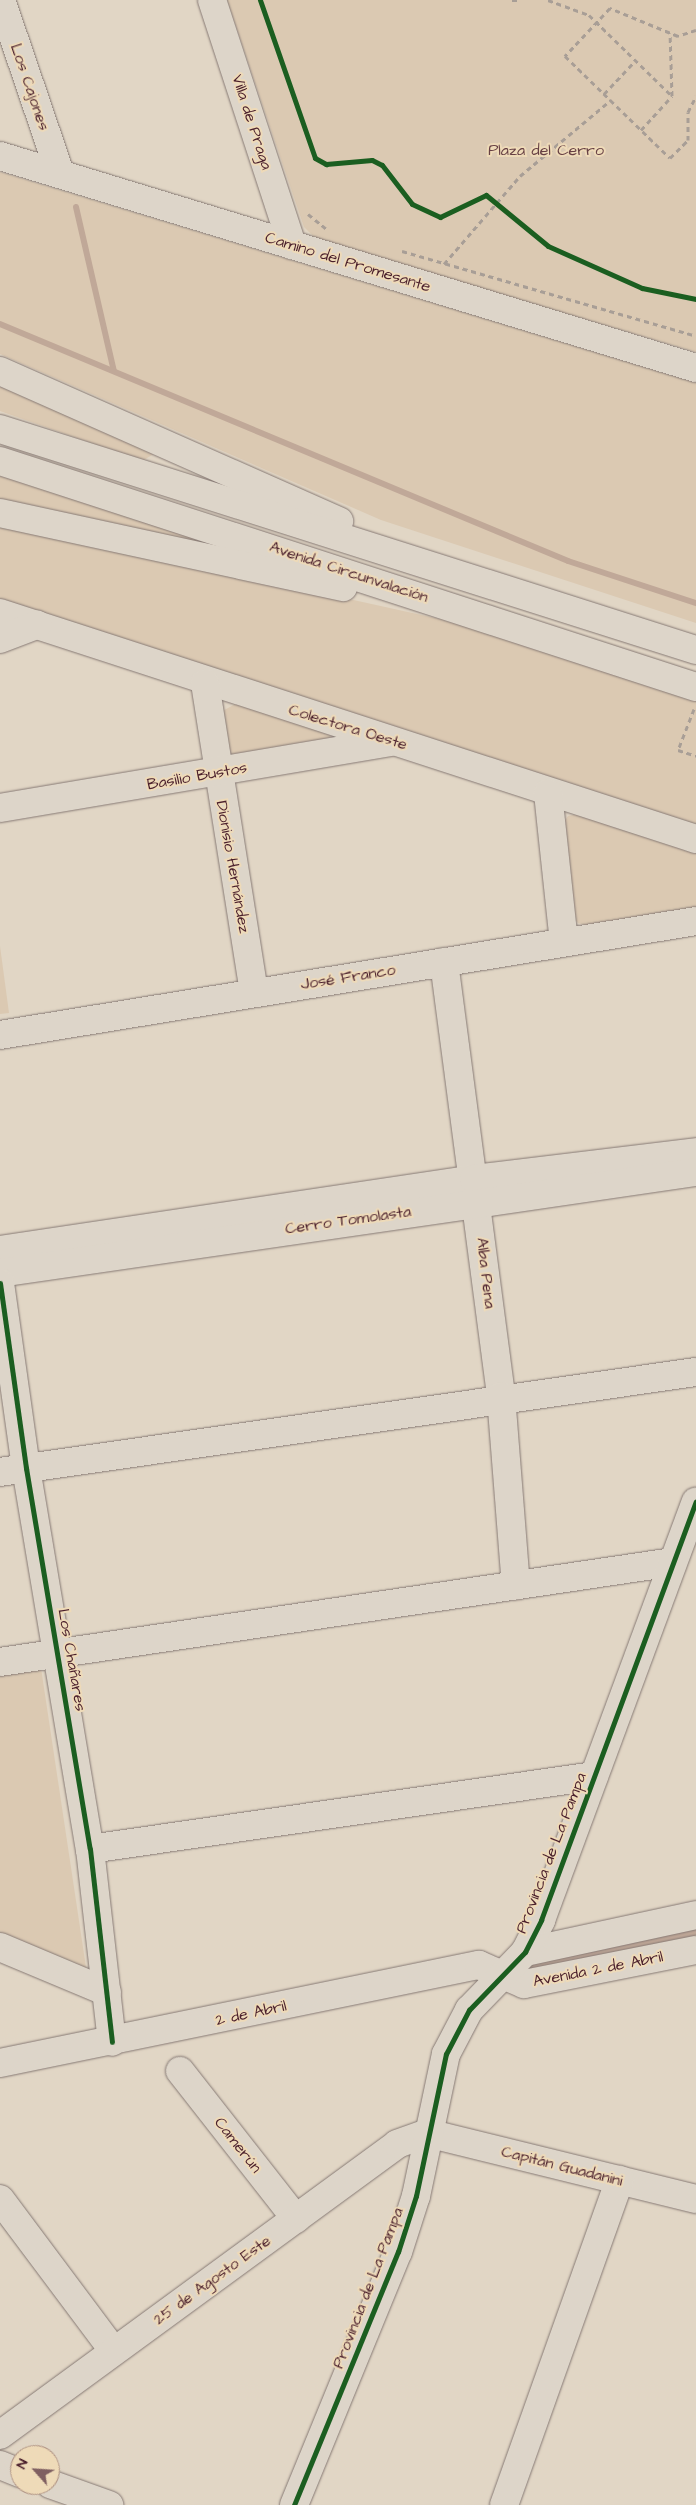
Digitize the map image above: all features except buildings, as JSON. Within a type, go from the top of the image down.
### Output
[{"type":"main road","name":"Los Cajones","points":[[1,0],[60,173]]},
{"type":"main road","name":"Villa de Praga","points":[[212,0],[292,245]]},
{"type":"main road","name":"Camino del Promesante","points":[[0,156],[696,368]]},
{"type":"main road","points":[[0,371],[452,572]]},
{"type":"main road","name":"Avenida Circunvalación","points":[[0,429],[696,650]]},
{"type":"main road","name":"Avenida Circunvalación","points":[[0,461],[696,687]]},
{"type":"main road","points":[[0,513],[510,626]]},
{"type":"main road","name":"Colectora Oeste","points":[[0,614],[205,683],[394,741],[548,793],[696,839]]},
{"type":"main road","points":[[0,639],[37,625]]},
{"type":"main road","name":"Dionisio Hernández","points":[[205,683],[217,773],[254,992]]},
{"type":"main road","name":"Basilio Bustos","points":[[0,808],[217,773],[394,741]]},
{"type":"main road","points":[[548,793],[564,942]]},
{"type":"main road","name":"José Franco","points":[[0,1035],[696,921]]},
{"type":"main road","name":"Alba Pena","points":[[444,962],[476,1190],[501,1396],[516,1585]]},
{"type":"main road","name":"Cerro Tomolasta","points":[[0,1273],[696,1152]]},
{"type":"main road","name":"Cerro Tomolasta","points":[[0,1250],[476,1190],[696,1172]]},
{"type":"main road","name":"Los Chañares","points":[[0,1284],[13,1470],[58,1653],[90,1849],[112,2042]]},
{"type":"main road","points":[[13,1470],[501,1396],[696,1372]]},
{"type":"main road","name":"Provincia de La Pampa","points":[[294,2505],[398,2252],[416,2196],[427,2133],[446,2054],[469,2010],[501,1974],[525,1952],[594,1776],[696,1502]]},
{"type":"main road","points":[[0,1662],[673,1562]]},
{"type":"main road","points":[[90,1849],[594,1776]]},
{"type":"main road","name":"Avenida 2 de Abril","points":[[525,1952],[696,1915]]},
{"type":"main road","points":[[0,1947],[107,1992]]},
{"type":"main road","name":"Avenida 2 de Abril","points":[[501,1974],[524,1984],[696,1950]]},
{"type":"main road","name":"2 de Abril","points":[[0,2063],[112,2042],[479,1965],[501,1974]]},
{"type":"main road","name":"Camerún","points":[[180,2071],[296,2219]]},
{"type":"main road","name":"Capitán Guadanini","points":[[427,2133],[620,2180],[689,2193]]},
{"type":"main road","name":"25 de Agosto Este","points":[[0,2435],[113,2350],[296,2219],[396,2144],[427,2133]]},
{"type":"main road","points":[[504,2505],[620,2180]]},
{"type":"main road","points":[[0,2199],[113,2350]]},
{"type":"main road","points":[[60,2488],[109,2505]]},
{"type":"path","points":[[512,0],[519,0]]},
{"type":"path","points":[[548,0],[596,22],[672,96]]},
{"type":"path","points":[[696,30],[678,36],[610,8],[565,56],[670,158],[688,140],[688,112],[696,96]]},
{"type":"path","points":[[641,130],[672,96],[670,33]]},
{"type":"path","points":[[604,94],[635,61]]},
{"type":"path","points":[[444,264],[520,176],[611,100]]},
{"type":"path","points":[[491,199],[502,208]]},
{"type":"path","points":[[308,214],[331,231]]},
{"type":"path","points":[[397,250],[696,336]]},
{"type":"path","points":[[696,702],[678,750],[696,756]]},
{"type":"green space","name":"Plaza del Cerro","points":[[227,0],[696,0],[696,352],[317,240],[304,227]]},
{"type":"green space","points":[[0,172],[696,383],[696,623],[381,520],[0,354]]},
{"type":"green space","points":[[0,379],[162,449],[142,461],[0,411]]},
{"type":"green space","points":[[0,474],[227,545],[214,553],[0,504]]},
{"type":"green space","points":[[0,522],[453,622],[696,700],[696,831],[0,604]]},
{"type":"green space","points":[[239,702],[330,734],[330,744],[233,757],[223,748],[219,713]]},
{"type":"green space","points":[[578,814],[696,852],[696,914],[592,927],[578,923],[569,913],[562,825],[568,816]]},
{"type":"green space","points":[[0,946],[9,1013],[0,1014]]},
{"type":"green space","points":[[41,1668],[87,1974],[0,1939],[0,1674]]},
{"type":"green space","points":[[696,1927],[696,1943],[527,1978],[524,1963]]},
{"type":"waterway","points":[[76,207],[114,371]]},
{"type":"waterway","points":[[0,324],[568,561],[696,603]]},
{"type":"waterway","points":[[523,1967],[696,1933]]},
{"type":"cycle path","points":[[260,0],[315,158],[326,164],[372,160],[382,165],[412,204],[440,217],[486,195],[548,246],[642,288],[696,299]]},
{"type":"cycle path","points":[[0,1283],[26,1468],[90,1849],[112,2042]]},
{"type":"cycle path","points":[[294,2505],[398,2252],[416,2196],[446,2054],[469,2010],[525,1952],[541,1920],[696,1502]]}]
